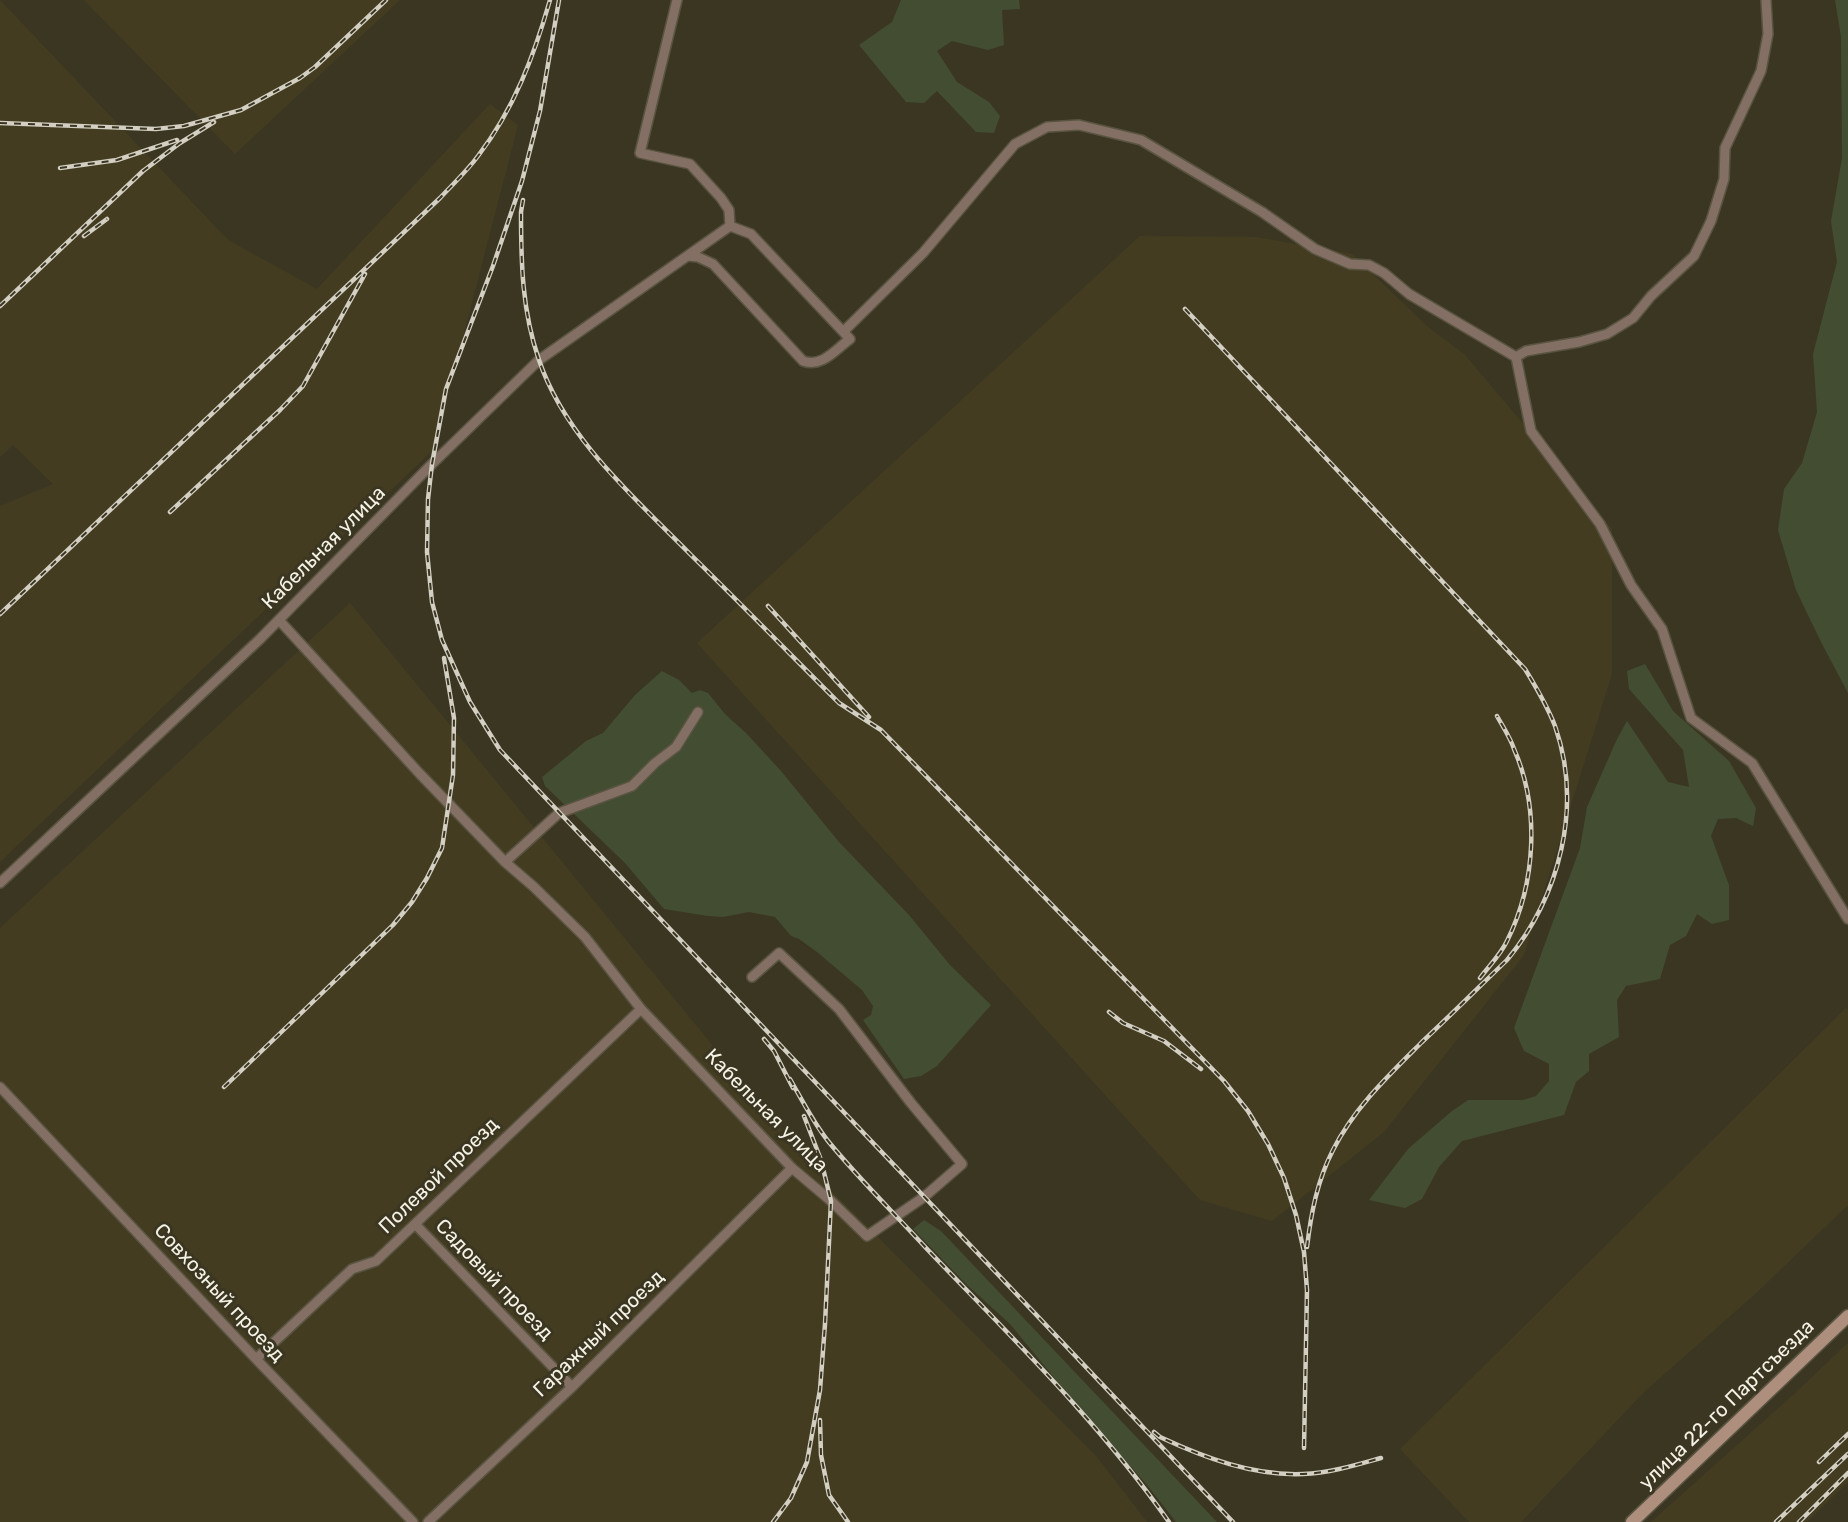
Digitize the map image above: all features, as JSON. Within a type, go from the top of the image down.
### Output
[{"type":"street","points":[[677,0],[640,153],[690,165],[721,198],[729,210],[730,226],[751,234],[850,339],[823,360],[814,363],[806,362],[713,264],[698,257],[688,256]]},
{"type":"street","points":[[1516,357],[1526,351],[1580,342],[1607,334],[1633,318],[1651,296],[1694,256],[1711,221],[1724,179],[1725,148],[1761,70],[1768,34],[1766,0]]},
{"type":"street","points":[[844,332],[923,253],[1015,144],[1047,127],[1079,125],[1141,140],[1262,212],[1315,249],[1350,264],[1369,265],[1384,273],[1409,294],[1516,357],[1531,431],[1600,524],[1631,585],[1662,629],[1691,718],[1752,763],[1848,919]]},
{"type":"street","name":"Кабельная улица","points":[[0,883],[279,620],[432,464],[539,360],[730,226]]},
{"type":"street","name":"Кабельная улица","points":[[279,620],[420,774],[505,862],[585,937],[641,1009],[792,1168],[867,1236],[924,1197],[962,1164],[910,1103],[839,1010],[779,953],[752,977]]},
{"type":"street","points":[[505,862],[559,813],[632,786],[676,747],[698,712]]},
{"type":"street","name":"Полевой проезд","points":[[256,1359],[352,1269],[376,1261],[641,1009]]},
{"type":"street","name":"Совхозный проезд","points":[[0,1087],[413,1522]]},
{"type":"street","name":"Гаражный проезд","points":[[428,1522],[572,1387],[792,1168]]},
{"type":"street","name":"Садовый проезд","points":[[415,1224],[572,1387]]},
{"type":"street","name":"улица 22-го Партсъезда","points":[[1632,1522],[1848,1316]]},
{"type":"shaded area","points":[[0,0],[228,240],[317,289],[490,104],[518,125],[434,449],[0,862],[0,506],[53,484],[13,445],[0,457]]},
{"type":"shaded area","points":[[84,0],[400,0],[235,154]]},
{"type":"shaded area","points":[[1140,236],[1256,237],[1352,254],[1428,327],[1465,355],[1612,529],[1612,674],[1524,955],[1384,1132],[1272,1221],[1200,1200],[697,643]]},
{"type":"shaded area","points":[[350,603],[831,1190],[1097,1457],[1147,1522],[0,1522],[0,928]]},
{"type":"shaded area","points":[[1846,1008],[1848,1010],[1848,1205],[1754,1295],[1644,1392],[1521,1522],[1469,1522],[1400,1449]]},
{"type":"shaded area","points":[[1848,1343],[1848,1482],[1807,1522],[1651,1522],[1793,1395]]},
{"type":"green space","points":[[901,0],[1019,0],[1020,9],[1002,10],[1004,45],[988,50],[952,41],[937,51],[957,82],[989,102],[1000,116],[994,133],[976,132],[937,91],[924,103],[906,102],[859,45],[892,22]]},
{"type":"green space","points":[[1835,0],[1848,0],[1848,693],[1796,590],[1778,530],[1784,489],[1802,463],[1817,412],[1813,354],[1837,262],[1831,221],[1842,158],[1841,37]]},
{"type":"green space","points":[[1645,664],[1673,711],[1729,761],[1756,808],[1753,826],[1736,818],[1718,819],[1711,836],[1729,885],[1729,920],[1712,924],[1697,914],[1686,936],[1670,945],[1660,979],[1626,986],[1617,1000],[1619,1037],[1589,1054],[1589,1071],[1576,1082],[1564,1115],[1462,1141],[1439,1167],[1422,1199],[1405,1208],[1369,1200],[1408,1149],[1468,1100],[1523,1100],[1536,1096],[1549,1081],[1549,1064],[1524,1051],[1514,1028],[1580,848],[1587,807],[1627,721],[1668,782],[1689,787],[1683,750],[1629,689],[1627,671]]},
{"type":"green space","points":[[662,671],[679,680],[692,693],[700,690],[708,693],[725,714],[781,771],[839,842],[909,915],[950,965],[991,1005],[937,1066],[921,1076],[904,1079],[863,1020],[871,1015],[873,1006],[862,990],[817,952],[791,936],[775,917],[749,912],[723,917],[708,916],[664,909],[625,863],[545,786],[542,777],[586,741],[603,733],[635,695]]},
{"type":"green space","points":[[924,1220],[941,1231],[1217,1522],[1176,1522],[1010,1324],[967,1285],[913,1229]]},
{"type":"railway","points":[[0,123],[156,129],[184,126],[241,110],[300,78],[315,67],[386,0]]},
{"type":"railway","points":[[0,614],[465,172],[491,138],[522,81],[550,0]]},
{"type":"railway","points":[[559,0],[540,111],[522,181],[493,266],[446,389],[432,464],[428,499],[427,552],[432,602],[442,640],[470,702],[500,750],[1233,1522]]},
{"type":"railway","points":[[0,306],[143,171],[180,143],[214,122]]},
{"type":"railway","points":[[60,168],[117,160],[177,140]]},
{"type":"railway","points":[[523,200],[521,212],[522,268],[533,342],[551,388],[584,441],[625,489],[839,703],[881,730],[1224,1081],[1248,1111],[1268,1144],[1284,1178],[1296,1215],[1304,1252],[1307,1290],[1304,1448]]},
{"type":"railway","points":[[84,236],[107,219]]},
{"type":"railway","points":[[170,512],[303,386],[365,274]]},
{"type":"railway","points":[[1185,309],[1525,669],[1552,718],[1563,756],[1567,787],[1566,818],[1553,879],[1541,908],[1507,960],[1397,1067],[1351,1120],[1333,1150],[1323,1174],[1313,1210],[1307,1247]]},
{"type":"railway","points":[[768,606],[869,717]]},
{"type":"railway","points":[[224,1087],[393,925],[412,902],[427,878],[442,848],[453,775],[454,718],[444,658]]},
{"type":"railway","points":[[1480,978],[1504,946],[1517,919],[1529,870],[1531,845],[1531,820],[1522,772],[1510,740],[1497,716]]},
{"type":"railway","points":[[1109,1012],[1123,1023],[1164,1041],[1201,1069]]},
{"type":"railway","points":[[764,1039],[774,1051],[793,1088]]},
{"type":"railway","points":[[790,1079],[828,1141],[1084,1415],[1142,1485],[1169,1522]]},
{"type":"railway","points":[[773,1522],[791,1498],[807,1462],[820,1390],[831,1201],[821,1160],[804,1116]]},
{"type":"railway","points":[[820,1420],[821,1455],[829,1495],[848,1522]]},
{"type":"railway","points":[[1154,1432],[1194,1452],[1230,1464],[1266,1472],[1313,1473],[1381,1458]]},
{"type":"railway","points":[[1819,1462],[1848,1434]]},
{"type":"railway","points":[[1776,1522],[1848,1454]]},
{"type":"railway","points":[[1799,1522],[1848,1473]]}]
